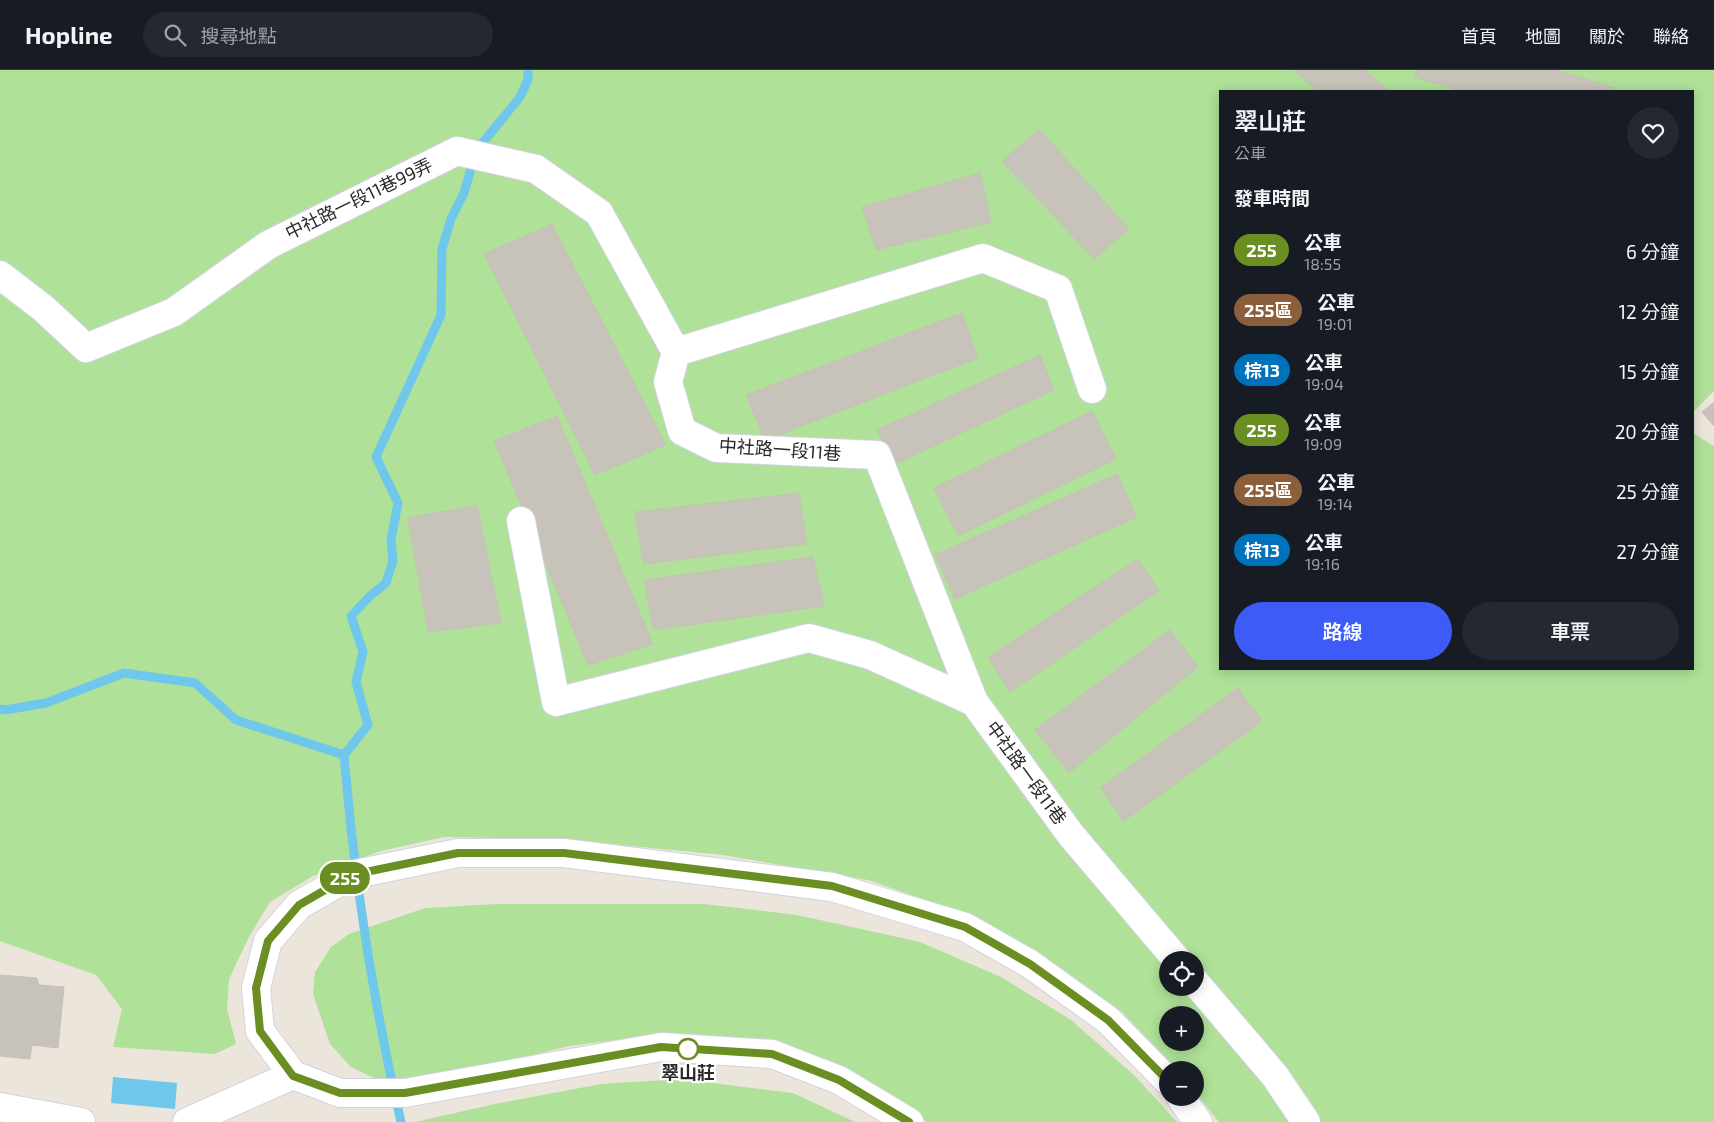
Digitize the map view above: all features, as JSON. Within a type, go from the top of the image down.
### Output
[{"type":"street","name":"中社路一段11巷99弄","points":[[0,275],[44,308],[86,348],[174,312],[268,245],[457,151],[536,170],[600,214],[676,352]]},
{"type":"street","points":[[676,352],[983,258],[1058,289],[1092,389]]},
{"type":"street","name":"中社路一段11巷","points":[[676,352],[668,382],[682,431],[716,448],[877,455],[974,702],[1071,835],[1169,951]]},
{"type":"street","points":[[521,521],[556,702],[809,638],[870,655],[974,702]]},
{"type":"street","points":[[909,1122],[839,1080],[772,1054],[661,1047],[405,1093],[340,1093],[293,1076],[260,1031],[256,988],[268,941],[299,905],[351,875],[458,853],[564,853],[832,886],[965,927],[1030,964],[1108,1020],[1159,1072]]},
{"type":"street","points":[[1204,993],[1275,1076],[1306,1122]]},
{"type":"street","points":[[187,1122],[293,1076]]},
{"type":"street","points":[[1187,1106],[1198,1122]]},
{"type":"street","points":[[0,1107],[81,1122]]},
{"type":"green space","points":[[0,70],[1714,70],[1714,391],[1694,411],[1694,90],[1219,90],[1219,670],[1694,670],[1694,434],[1714,446],[1714,1122],[1219,1122],[1204,1103],[1204,1061],[1168,1061],[1122,1012],[1041,955],[969,915],[868,880],[723,855],[561,839],[444,837],[381,851],[313,876],[270,902],[249,937],[229,979],[227,1009],[236,1044],[215,1054],[113,1047],[122,1009],[96,975],[0,941]]},
{"type":"green space","points":[[497,904],[704,904],[797,915],[920,942],[1001,977],[1071,1020],[1135,1076],[1159,1102],[1159,1106],[1162,1106],[1177,1122],[927,1122],[854,1073],[821,1058],[788,1048],[665,1034],[569,1046],[456,1074],[411,1080],[378,1080],[351,1067],[330,1044],[313,994],[315,972],[331,947],[349,934],[425,908]]},
{"type":"green space","points":[[680,1079],[793,1093],[855,1122],[415,1122],[495,1104],[601,1084]]},
{"type":"water","points":[[113,1077],[177,1083],[175,1109],[111,1103]]},
{"type":"building","points":[[1294,70],[1365,70],[1388,90],[1316,90]]},
{"type":"building","points":[[1416,70],[1557,70],[1614,88],[1613,90],[1457,90],[1415,77]]},
{"type":"building","points":[[1039,129],[1129,229],[1094,259],[1002,161]]},
{"type":"building","points":[[980,173],[991,222],[876,250],[862,207]]},
{"type":"building","points":[[552,224],[666,445],[595,475],[484,254]]},
{"type":"building","points":[[962,313],[978,358],[765,440],[746,395]]},
{"type":"building","points":[[1040,355],[1054,390],[895,464],[877,430]]},
{"type":"building","points":[[1714,402],[1714,426],[1702,412]]},
{"type":"building","points":[[1092,411],[1116,459],[958,536],[934,488]]},
{"type":"building","points":[[557,416],[653,644],[588,665],[494,441]]},
{"type":"building","points":[[1117,474],[1137,517],[955,599],[935,555]]},
{"type":"building","points":[[799,493],[807,544],[644,564],[635,512]]},
{"type":"building","points":[[477,505],[501,623],[428,632],[408,518]]},
{"type":"building","points":[[813,557],[824,606],[653,630],[644,580]]},
{"type":"building","points":[[1138,559],[1159,591],[1010,692],[988,657]]},
{"type":"building","points":[[1170,630],[1198,667],[1069,773],[1035,730]]},
{"type":"building","points":[[1238,688],[1262,721],[1124,821],[1100,788]]},
{"type":"building","points":[[0,975],[37,978],[39,985],[64,987],[58,1048],[32,1045],[30,1059],[0,1056]]},
{"type":"waterway","points":[[401,1122],[373,986],[359,894],[348,801],[344,755],[368,725],[356,682],[363,652],[351,616],[370,596],[386,583],[393,561],[391,540],[398,503],[376,457],[441,315],[442,249],[451,219],[464,193],[476,151],[520,97],[528,80],[528,70]]},
{"type":"waterway","points":[[0,709],[5,710],[46,703],[124,673],[195,683],[236,720],[344,755]]},
{"type":"bus line","name":"255","points":[[909,1122],[839,1080],[772,1054],[661,1047],[405,1093],[340,1093],[293,1076],[260,1031],[256,988],[268,941],[299,905],[351,875],[458,853],[564,853],[832,886],[965,927],[1030,964],[1108,1020],[1159,1072]]},
{"type":"place","name":"翠山莊","points":[[688,1049]]}]
